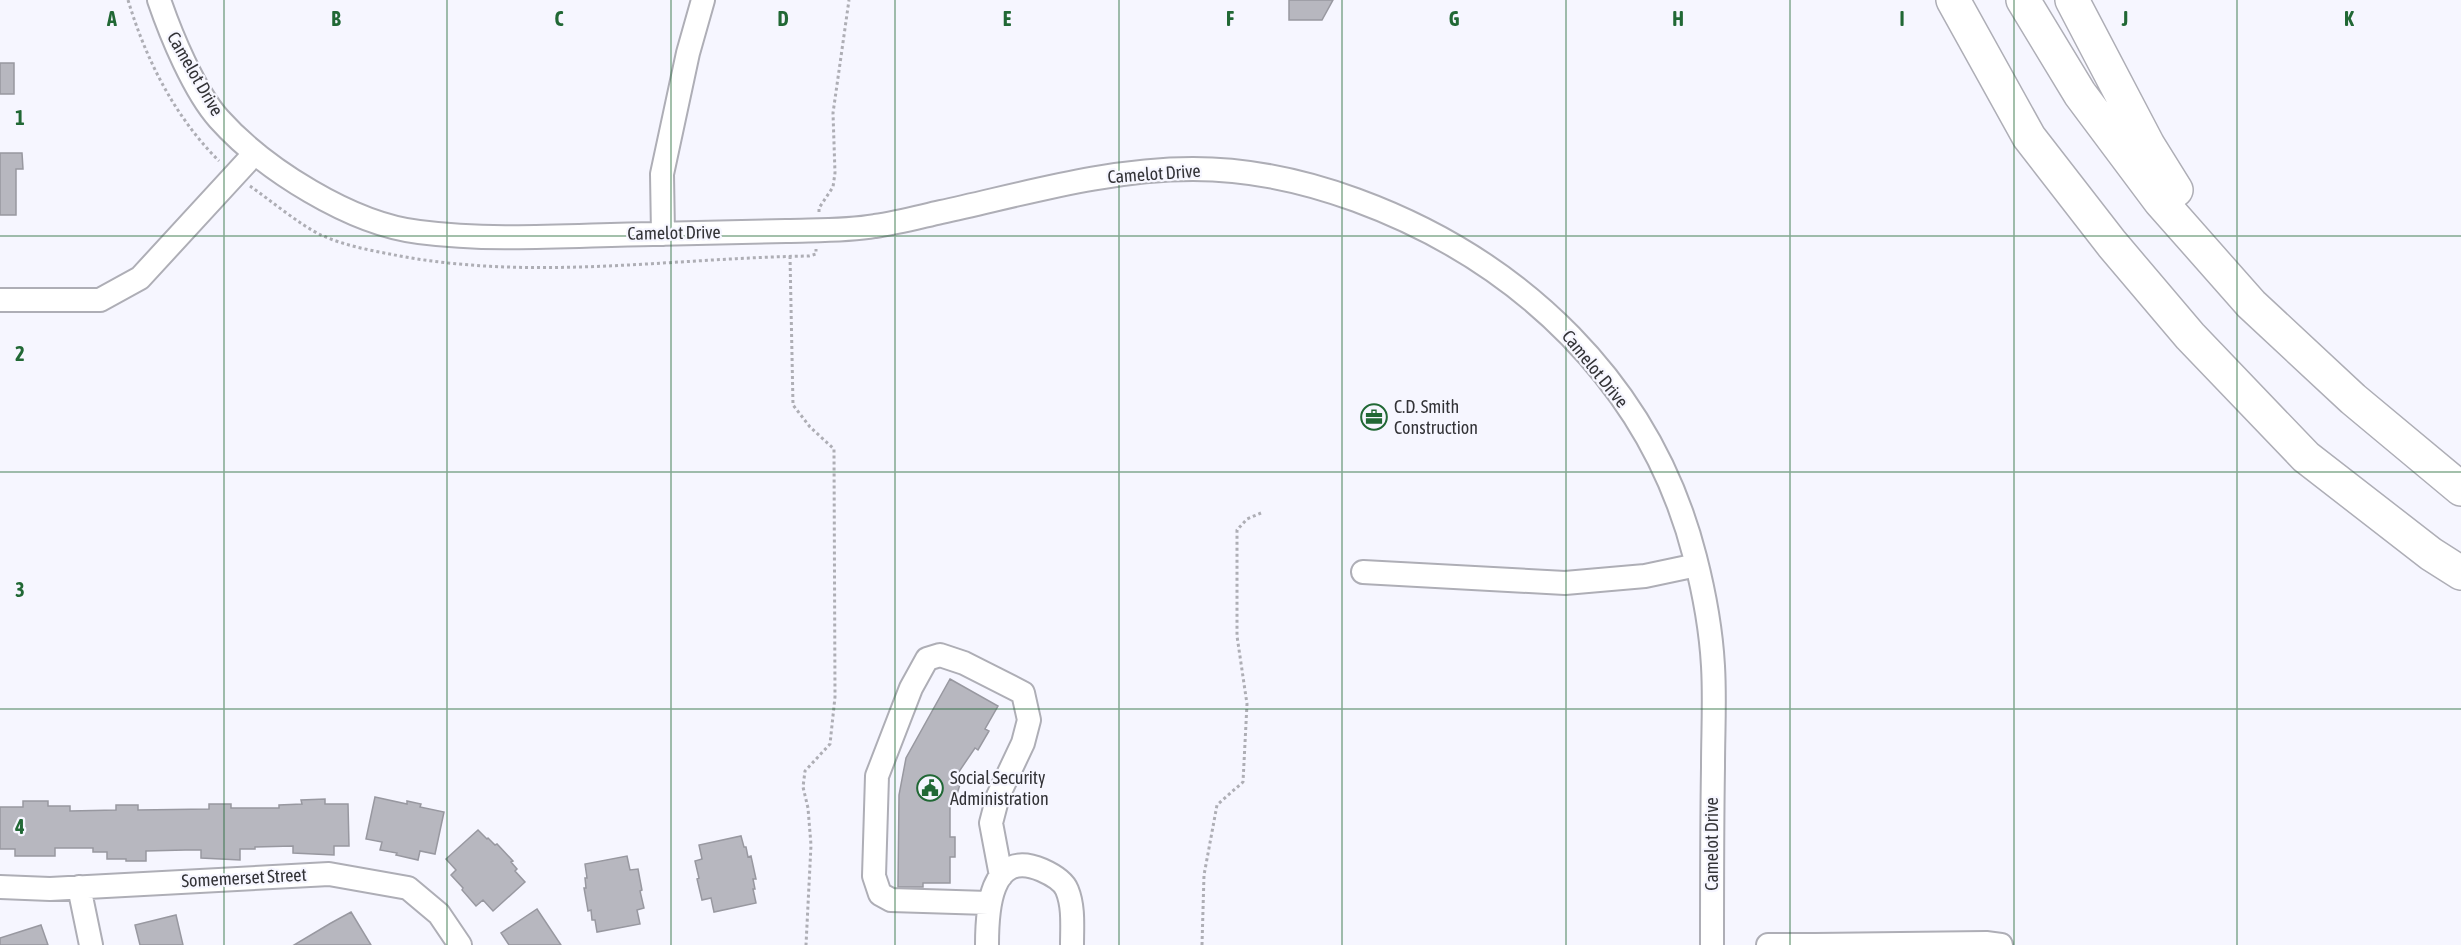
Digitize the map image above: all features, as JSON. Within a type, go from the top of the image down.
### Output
[{"type":"highway","points":[[1953,0],[2030,137],[2112,244],[2190,336],[2306,456],[2431,554],[2461,573]]},
{"type":"highway","points":[[2023,0],[2093,112],[2160,201],[2251,304],[2353,399],[2461,489]]},
{"type":"highway","points":[[2072,0],[2148,145],[2251,304]]},
{"type":"street","name":"Camelot Drive","points":[[159,0],[170,32],[215,115],[255,153],[306,187],[358,216],[414,232],[491,237],[874,227],[1094,178],[1133,172],[1193,169],[1252,173],[1286,179],[1409,220],[1473,256],[1534,300],[1575,341],[1606,377],[1632,414],[1662,468],[1682,515],[1697,565],[1713,664],[1712,945]]},
{"type":"street","points":[[663,234],[662,174],[698,3]]},
{"type":"street","points":[[0,300],[100,300],[140,278],[255,153]]},
{"type":"street","points":[[1363,572],[1565,583],[1645,576],[1697,565]]},
{"type":"street","points":[[988,903],[891,900],[880,894],[874,876],[877,776],[912,688],[927,659],[940,655],[964,663],[1023,693],[1029,720],[1023,742],[998,796],[992,823],[1001,876]]},
{"type":"street","points":[[987,945],[988,903],[993,887],[1001,876],[1018,867],[1037,868],[1064,884],[1070,903],[1072,945]]},
{"type":"street","name":"Somemerset Street","points":[[0,887],[50,889],[328,874],[408,888],[439,914],[454,943]]},
{"type":"street","points":[[79,887],[91,945]]},
{"type":"street","points":[[1768,945],[1986,943],[2001,945]]},
{"type":"path","points":[[128,0],[157,77],[182,118],[234,176],[321,235],[371,250],[436,262],[494,268],[661,263],[816,254],[819,208],[833,187],[835,173],[833,113],[849,0]]},
{"type":"path","points":[[790,256],[793,405],[810,427],[834,449],[835,697],[830,744],[805,771],[803,787],[808,808],[811,845],[806,945]]},
{"type":"path","points":[[1202,945],[1204,875],[1217,805],[1243,782],[1247,704],[1237,636],[1237,530],[1247,519],[1261,513]]},
{"type":"building","points":[[1289,0],[1333,0],[1322,20],[1289,20]]},
{"type":"building","points":[[0,63],[14,63],[14,94],[0,94]]},
{"type":"building","points":[[0,153],[22,153],[23,169],[16,169],[16,215],[0,215]]},
{"type":"building","name":"Social Security Administration","points":[[950,679],[998,706],[985,729],[989,731],[978,750],[975,748],[954,779],[961,781],[955,801],[950,800],[950,837],[955,837],[955,857],[950,857],[950,883],[923,883],[923,887],[898,887],[899,795],[906,758]]},
{"type":"building","points":[[375,797],[407,804],[407,801],[421,804],[420,807],[444,812],[435,854],[420,851],[418,860],[380,850],[382,842],[366,839]]},
{"type":"building","points":[[325,799],[325,804],[348,804],[349,846],[334,846],[334,855],[293,853],[293,846],[255,847],[255,849],[240,849],[240,860],[201,858],[201,850],[185,850],[146,851],[146,861],[126,861],[126,859],[107,859],[107,852],[93,852],[93,848],[55,848],[55,856],[15,856],[15,849],[0,849],[0,807],[23,807],[23,801],[48,801],[48,806],[70,806],[70,811],[116,810],[116,805],[138,805],[138,810],[209,809],[209,804],[231,804],[231,808],[279,808],[279,805],[302,804],[301,800]]},
{"type":"building","points":[[478,830],[495,845],[497,844],[513,861],[511,862],[517,869],[515,871],[525,882],[493,911],[483,900],[476,906],[451,875],[456,870],[446,859]]},
{"type":"building","points":[[741,836],[748,857],[751,856],[756,879],[753,879],[755,889],[753,889],[756,903],[714,912],[711,898],[702,900],[697,879],[699,878],[695,861],[702,859],[699,845]]},
{"type":"building","points":[[627,856],[630,870],[638,869],[644,908],[637,910],[640,924],[597,932],[591,910],[588,911],[584,888],[586,888],[585,878],[587,878],[585,864]]},
{"type":"building","points":[[537,909],[561,945],[509,945],[501,933]]},
{"type":"building","points":[[351,912],[371,945],[294,945],[331,923]]},
{"type":"building","points":[[176,915],[183,945],[140,945],[135,925]]},
{"type":"building","points":[[41,925],[48,945],[0,945],[0,938]]},
{"type":"place","name":"C.D. Smith Construction","points":[[1374,417]]},
{"type":"place","name":"Social Security Administration","points":[[930,788]]}]
